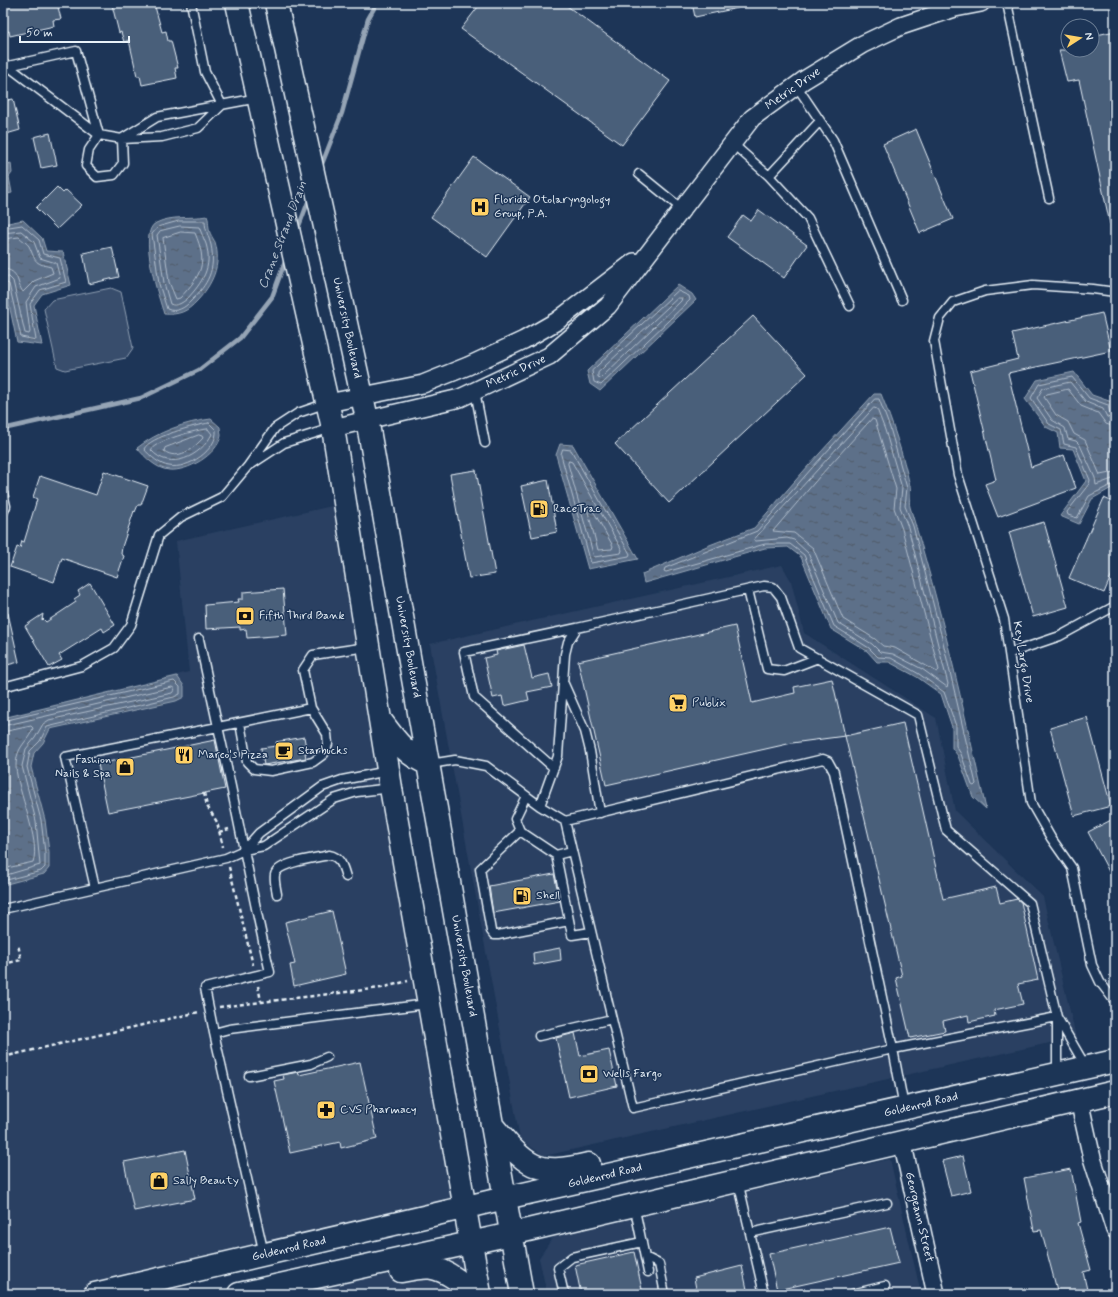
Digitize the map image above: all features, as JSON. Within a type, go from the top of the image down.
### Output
[{"type":"main road","points":[[238,3],[333,428],[390,780],[480,1294]]},
{"type":"main road","name":"University Boulevard","points":[[276,3],[367,419],[522,1294]]},
{"type":"main road","points":[[380,718],[398,745],[416,759],[429,764]]},
{"type":"main road","name":"Goldenrod Road","points":[[95,1294],[504,1198],[1115,1061]]},
{"type":"main road","points":[[902,1141],[917,1123],[930,1114],[1046,1086],[1070,1070]]},
{"type":"main road","points":[[1079,1100],[1083,1091],[1091,1081],[1115,1070]]},
{"type":"main road","points":[[239,1294],[511,1234],[743,1178],[1115,1092]]},
{"type":"main road","points":[[743,1178],[773,1160],[879,1130],[904,1109]]},
{"type":"main road","points":[[492,1125],[520,1156],[530,1164],[551,1170],[565,1170],[664,1147],[788,1135]]},
{"type":"main road","points":[[293,1282],[339,1282],[420,1267],[430,1267],[443,1270],[469,1288],[473,1294]]},
{"type":"street","name":"Metric Drive","points":[[333,428],[460,398],[549,356],[608,306],[752,118],[796,85],[863,44],[901,26],[955,8],[981,3]]},
{"type":"street","name":"Metric Drive","points":[[328,403],[423,384],[468,366],[535,334],[557,321],[656,244]]},
{"type":"street","points":[[535,334],[549,356]]},
{"type":"street","points":[[1079,1100],[1092,1158],[1115,1230]]},
{"type":"street","name":"Georgeann Street","points":[[902,1141],[936,1294]]},
{"type":"lane","points":[[191,3],[205,72],[222,105]]},
{"type":"lane","points":[[1008,3],[1049,198]]},
{"type":"lane","points":[[5,66],[76,51],[99,135],[89,150],[86,166],[97,178],[114,175],[123,163],[122,139]]},
{"type":"lane","points":[[5,66],[99,135],[122,139],[162,137],[198,128],[222,105]]},
{"type":"lane","points":[[796,85],[833,140],[902,300]]},
{"type":"lane","points":[[122,139],[157,117],[258,97]]},
{"type":"lane","points":[[769,176],[820,121]]},
{"type":"lane","points":[[732,143],[769,176],[808,218],[850,306]]},
{"type":"lane","points":[[639,174],[682,209]]},
{"type":"lane","name":"Key Largo Drive","points":[[1114,999],[1100,982],[1092,965],[1072,868],[1051,838],[1031,803],[1023,755],[1018,702],[1004,619],[958,475],[934,341],[940,318],[953,302],[985,291],[1033,285],[1115,292]]},
{"type":"lane","points":[[475,391],[485,443]]},
{"type":"lane","points":[[3,687],[82,666],[114,648],[131,625],[159,535],[181,517],[222,497],[248,466],[275,428],[298,412],[328,403]]},
{"type":"lane","points":[[248,466],[284,443],[333,428]]},
{"type":"lane","points":[[3,494],[6,506],[3,513]]},
{"type":"lane","points":[[554,768],[474,697],[464,652],[748,590],[773,587],[781,597],[799,648],[918,715],[946,830],[1030,903],[1070,1070]]},
{"type":"lane","points":[[748,590],[767,669],[784,671],[818,658]]},
{"type":"lane","points":[[1010,653],[1060,636],[1115,606]]},
{"type":"lane","points":[[540,806],[558,756],[565,654],[568,642],[577,628]]},
{"type":"lane","points":[[199,638],[244,850],[251,890],[270,972],[255,977],[205,988],[264,1254]]},
{"type":"lane","points":[[240,723],[245,757],[254,769],[265,772],[314,762],[324,754],[328,744],[327,734],[311,708],[303,670],[313,655],[368,647]]},
{"type":"lane","points":[[563,682],[584,731],[590,751],[600,813]]},
{"type":"lane","points":[[95,888],[65,757],[311,708]]},
{"type":"lane","points":[[429,764],[454,760],[486,766],[540,806],[565,821],[823,759],[828,761],[831,765],[835,778],[893,1049],[904,1109]]},
{"type":"lane","points":[[244,850],[259,832],[322,788],[342,780],[390,780]]},
{"type":"lane","points":[[3,909],[226,858],[244,850],[264,846],[334,799],[390,780]]},
{"type":"lane","points":[[526,796],[515,819],[520,831],[556,855],[572,935],[591,932]]},
{"type":"lane","points":[[565,821],[633,1108],[893,1049],[1057,1017]]},
{"type":"lane","points":[[520,831],[480,869],[491,931],[494,935],[498,935],[569,921]]},
{"type":"lane","points":[[556,855],[572,851]]},
{"type":"lane","points":[[277,894],[276,871],[285,865],[330,855],[334,856],[341,862],[346,878]]},
{"type":"lane","points":[[214,1033],[228,1029],[429,1004]]},
{"type":"lane","points":[[1057,1017],[1070,1070]]},
{"type":"lane","points":[[539,1036],[612,1019]]},
{"type":"lane","points":[[249,1076],[311,1064],[327,1057]]},
{"type":"lane","points":[[743,1178],[750,1233],[764,1294]]},
{"type":"lane","points":[[750,1233],[887,1203]]},
{"type":"lane","points":[[634,1205],[648,1272]]},
{"type":"lane","points":[[564,1294],[558,1268],[572,1257],[642,1242]]},
{"type":"lane","points":[[645,1256],[659,1264],[666,1294]]},
{"type":"lane","points":[[852,1294],[885,1286]]},
{"type":"path","points":[[204,793],[207,806],[217,822],[261,1001]]},
{"type":"path","points":[[3,964],[22,960],[18,944]]},
{"type":"shaded area","points":[[111,288],[121,292],[133,348],[126,358],[65,370],[57,367],[44,309],[52,300]]},
{"type":"shaded area","points":[[341,504],[464,1207],[86,1294],[3,1294],[3,717],[189,672],[176,541]]},
{"type":"shaded area","points":[[782,565],[791,581],[804,633],[936,718],[955,811],[1043,897],[1076,1037],[544,1156],[520,1139],[430,644]]},
{"type":"shaded area","points":[[890,1159],[921,1294],[547,1294],[539,1258],[553,1237]]},
{"type":"shaded area","points":[[470,1244],[481,1294],[261,1294]]},
{"type":"water","points":[[3,157],[8,164],[11,163],[12,173],[9,177],[12,193],[3,195]]},
{"type":"water","points":[[207,216],[210,232],[217,250],[216,267],[211,281],[202,295],[190,308],[174,314],[164,314],[151,266],[149,239],[151,229],[156,223],[168,219]]},
{"type":"water","points":[[23,220],[42,238],[46,251],[63,252],[71,285],[42,294],[34,305],[42,345],[17,342],[3,276],[3,224]]},
{"type":"water","points":[[678,285],[692,294],[696,300],[600,391],[590,384],[587,371]]},
{"type":"water","points":[[1074,372],[1092,395],[1112,402],[1115,426],[1115,486],[1092,499],[1079,524],[1060,516],[1086,481],[1073,449],[1060,448],[1058,433],[1046,427],[1025,399],[1037,380]]},
{"type":"water","points":[[874,394],[881,394],[894,428],[904,462],[910,489],[910,507],[942,619],[986,809],[973,797],[958,756],[952,748],[952,727],[941,694],[917,677],[889,662],[877,662],[867,651],[831,629],[801,557],[788,547],[765,548],[644,583],[642,574],[707,546],[754,528]]},
{"type":"water","points":[[211,419],[220,427],[221,436],[214,450],[208,456],[192,465],[176,470],[164,469],[151,462],[137,448],[153,437],[181,425]]},
{"type":"water","points":[[560,444],[573,445],[638,559],[588,569],[556,455]]},
{"type":"water","points":[[177,676],[184,686],[184,697],[176,701],[50,729],[43,743],[34,753],[31,767],[45,820],[49,852],[49,868],[44,874],[3,885],[3,718]]},
{"type":"building","points":[[3,3],[57,3],[61,19],[53,20],[54,26],[10,36],[9,31],[3,33]]},
{"type":"building","points":[[114,3],[154,3],[162,32],[166,31],[168,41],[171,41],[178,68],[175,68],[177,78],[142,85],[140,76],[137,76],[129,40],[124,42],[121,32],[119,33],[112,5],[115,5]]},
{"type":"building","points":[[481,3],[563,3],[670,81],[622,145],[461,29]]},
{"type":"building","points":[[692,3],[737,3],[738,8],[695,17]]},
{"type":"building","points":[[1115,31],[1115,223],[1110,224],[1079,80],[1067,82],[1061,58],[1100,58],[1100,34]]},
{"type":"building","points":[[13,99],[20,130],[3,135],[3,101]]},
{"type":"building","points":[[916,129],[953,219],[920,233],[883,144]]},
{"type":"building","points":[[50,133],[57,165],[41,168],[34,137]]},
{"type":"building","name":"Florida Otolaryngology Group, P.A.","points":[[474,157],[530,197],[487,257],[431,217]]},
{"type":"building","points":[[57,187],[63,193],[66,190],[82,205],[57,229],[36,208]]},
{"type":"building","points":[[759,210],[807,245],[784,278],[727,237],[743,215],[751,221]]},
{"type":"building","points":[[112,247],[119,277],[89,284],[83,253]]},
{"type":"building","points":[[1102,313],[1111,351],[1008,373],[1031,467],[1064,455],[1076,488],[998,517],[985,484],[996,480],[970,371],[1018,359],[1012,333]]},
{"type":"building","points":[[753,316],[807,374],[669,503],[615,444]]},
{"type":"building","points":[[476,470],[495,574],[469,578],[450,474]]},
{"type":"building","points":[[104,471],[148,486],[141,505],[138,505],[135,512],[134,511],[122,547],[121,554],[124,556],[117,577],[62,558],[54,582],[10,567],[17,547],[20,548],[22,541],[24,542],[37,499],[33,497],[40,476],[96,495]]},
{"type":"building","name":"RaceTrac","points":[[548,480],[557,532],[532,537],[521,486]]},
{"type":"building","points":[[1104,498],[1115,503],[1115,567],[1104,593],[1069,578]]},
{"type":"building","points":[[1044,522],[1068,607],[1033,617],[1009,532]]},
{"type":"building","points":[[90,583],[115,625],[104,632],[102,628],[59,655],[62,660],[49,667],[25,626],[43,614],[42,620],[43,619],[46,622],[76,602],[74,599],[80,595],[78,591]]},
{"type":"building","name":"Fifth Third Bank","points":[[283,589],[287,635],[247,638],[246,629],[240,630],[240,627],[206,629],[205,605],[239,602],[238,599],[243,599],[243,592]]},
{"type":"building","points":[[8,613],[19,662],[3,666],[3,614]]},
{"type":"building","points":[[735,626],[752,703],[795,693],[794,687],[832,679],[845,736],[792,743],[606,785],[578,661]]},
{"type":"building","points":[[524,645],[532,678],[549,674],[552,687],[527,692],[529,700],[504,706],[502,696],[493,698],[484,658],[497,655],[496,651]]},
{"type":"building","points":[[1087,717],[1111,806],[1074,816],[1050,728]]},
{"type":"building","points":[[903,723],[943,899],[996,887],[1000,903],[1017,899],[1021,902],[1038,980],[1018,984],[1023,1004],[994,1010],[995,1016],[969,1022],[968,1015],[943,1021],[945,1031],[910,1038],[896,978],[902,976],[845,736]]},
{"type":"building","name":"Starbucks","points":[[304,737],[307,753],[305,753],[306,758],[264,765],[261,748],[277,746],[276,742]]},
{"type":"building","points":[[215,740],[225,789],[108,812],[98,764]]},
{"type":"building","points":[[1115,818],[1115,883],[1088,832]]},
{"type":"building","points":[[554,874],[560,901],[493,913],[489,886]]},
{"type":"building","points":[[332,911],[346,974],[294,986],[290,965],[295,964],[285,922]]},
{"type":"building","points":[[560,948],[561,960],[534,965],[533,953]]},
{"type":"building","name":"Wells Fargo","points":[[575,1033],[580,1056],[609,1050],[617,1086],[569,1097],[556,1038]]},
{"type":"building","name":"CVS Pharmacy","points":[[360,1062],[377,1139],[341,1148],[340,1142],[290,1153],[274,1081],[284,1079],[283,1075],[298,1072],[299,1075]]},
{"type":"building","name":"Sally Beauty","points":[[185,1150],[195,1199],[134,1211],[124,1162]]},
{"type":"building","points":[[963,1156],[971,1191],[951,1196],[942,1161]]},
{"type":"building","points":[[1071,1169],[1081,1222],[1078,1223],[1091,1270],[1083,1272],[1088,1294],[1058,1294],[1041,1230],[1034,1231],[1024,1178]]},
{"type":"building","points":[[890,1227],[899,1263],[777,1290],[769,1254]]},
{"type":"building","points":[[634,1252],[643,1294],[581,1294],[575,1265]]},
{"type":"building","points":[[742,1266],[748,1294],[697,1294],[694,1278]]},
{"type":"waterway","name":"Crane Strand Drain","points":[[320,169],[342,113],[368,19],[377,3]]},
{"type":"waterway","name":"Crane Strand Drain","points":[[297,231],[310,197]]},
{"type":"waterway","name":"Crane Strand Drain","points":[[3,429],[141,398],[199,370],[240,338],[272,297],[286,259]]},
{"type":"place","name":"Florida Otolaryngology Group, P.A.","points":[[480,207]]},
{"type":"place","name":"RaceTrac","points":[[539,509]]},
{"type":"place","name":"Fifth Third Bank","points":[[245,616]]},
{"type":"place","name":"Publix","points":[[678,703]]},
{"type":"place","name":"Starbucks","points":[[284,751]]},
{"type":"place","name":"Marco's Pizza","points":[[184,755]]},
{"type":"place","name":"Fashion Nails & Spa","points":[[125,767]]},
{"type":"place","name":"Shell","points":[[522,896]]},
{"type":"place","name":"Wells Fargo","points":[[589,1074]]},
{"type":"place","name":"CVS Pharmacy","points":[[326,1110]]},
{"type":"place","name":"Sally Beauty","points":[[159,1181]]}]
